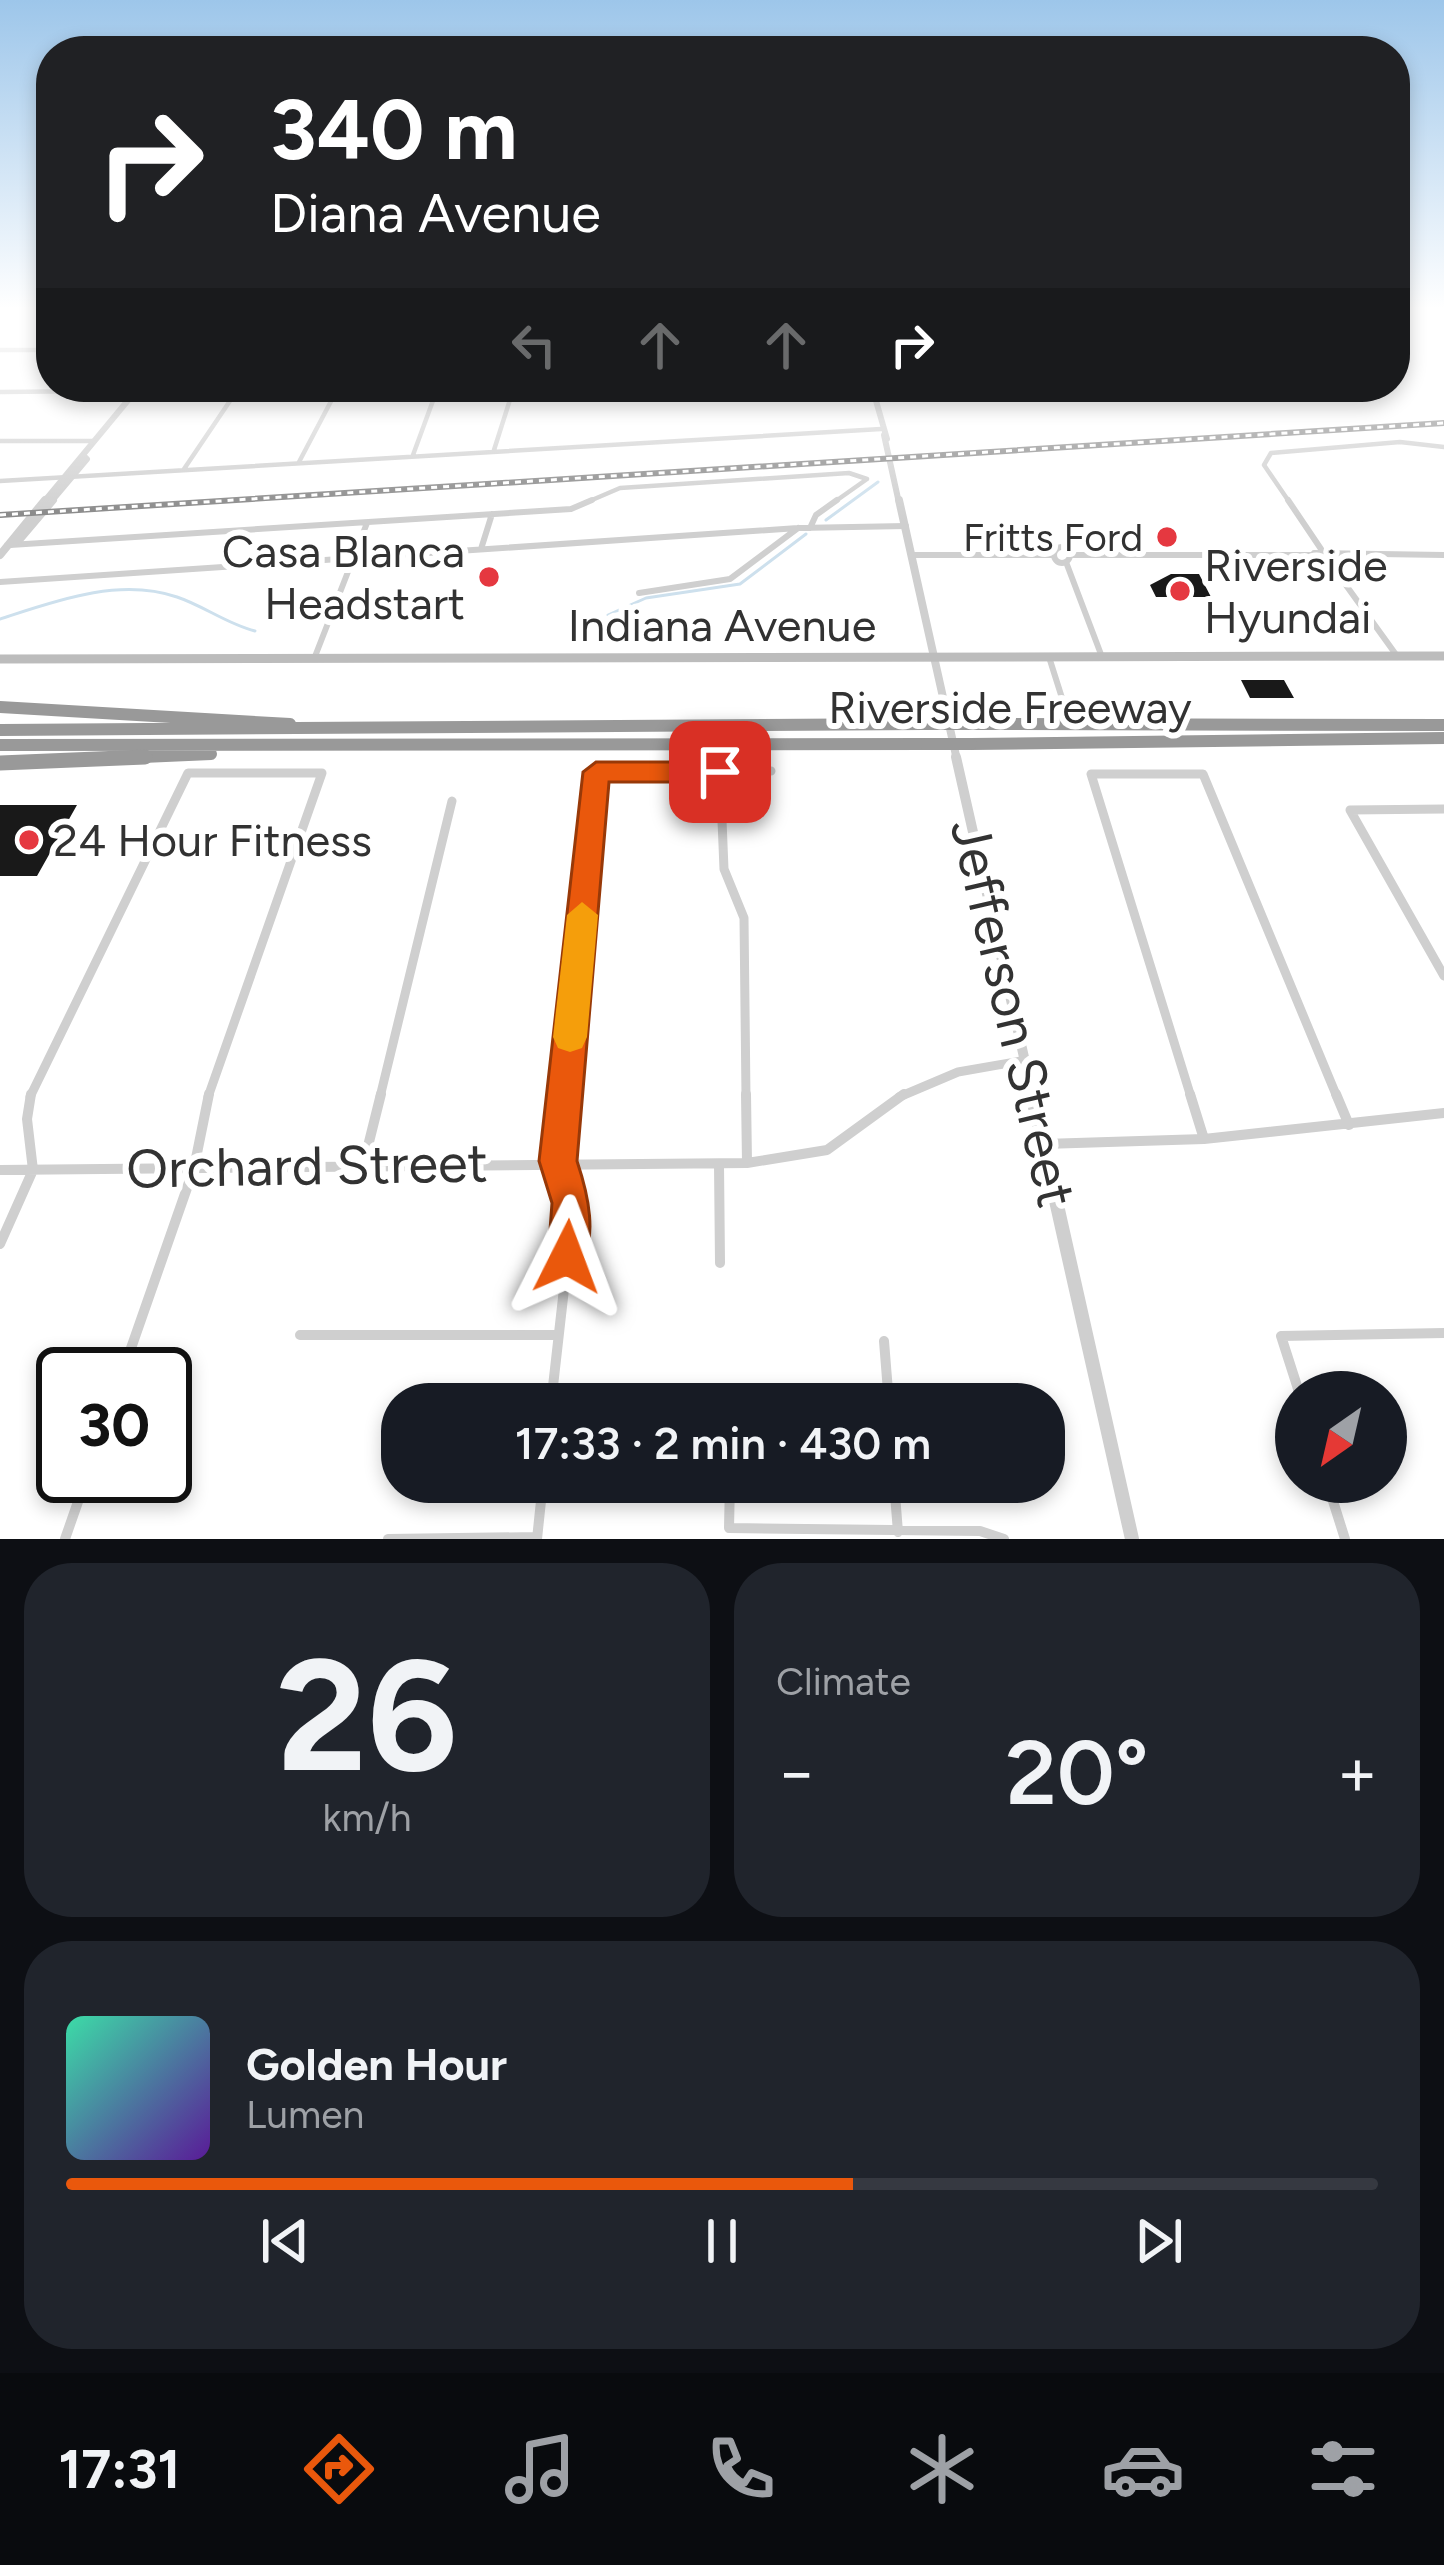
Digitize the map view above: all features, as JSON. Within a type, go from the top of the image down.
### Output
[{"type":"highway","points":[[0,707],[270,719],[313,730]]},
{"type":"highway","name":"Riverside Freeway","points":[[0,730],[1444,725]]},
{"type":"highway","name":"Riverside Freeway","points":[[0,745],[970,744],[1444,738]]},
{"type":"highway","points":[[0,764],[253,753],[278,746]]},
{"type":"main road","name":"Indiana Avenue","points":[[0,659],[1444,656]]},
{"type":"street","points":[[0,392],[36,391]]},
{"type":"street","points":[[0,555],[126,402]]},
{"type":"street","points":[[184,469],[229,402]]},
{"type":"street","points":[[299,462],[331,402]]},
{"type":"street","points":[[413,455],[432,402]]},
{"type":"street","points":[[494,450],[509,402]]},
{"type":"street","name":"Jefferson Street","points":[[876,402],[1132,1539]]},
{"type":"street","points":[[0,481],[883,432]]},
{"type":"street","points":[[0,441],[95,441]]},
{"type":"street","points":[[1317,552],[1264,465],[1271,453],[1400,442],[1444,447]]},
{"type":"street","points":[[8,545],[20,539],[87,459],[83,455]]},
{"type":"street","points":[[8,545],[581,507],[620,488],[848,473],[867,479],[816,515],[810,528]]},
{"type":"street","points":[[482,549],[493,514]]},
{"type":"street","points":[[314,659],[367,523]]},
{"type":"street","points":[[0,582],[798,528],[906,526]]},
{"type":"street","points":[[639,593],[730,579],[798,528]]},
{"type":"street","points":[[912,556],[1051,555],[1060,549],[1070,559],[1102,657]]},
{"type":"street","points":[[1070,559],[1317,552],[1332,558],[1444,555]]},
{"type":"street","points":[[1332,558],[1397,656]]},
{"type":"street","points":[[1048,657],[1062,698]]},
{"type":"street","points":[[553,1383],[572,1218],[558,1161],[596,772],[771,771]]},
{"type":"street","points":[[720,772],[724,868],[744,918],[747,1163]]},
{"type":"street","points":[[0,1244],[33,1170],[27,1119],[31,1092],[188,773],[322,773],[208,1094],[194,1168],[131,1347]]},
{"type":"street","points":[[1204,1139],[1091,774],[1203,774],[1349,1125]]},
{"type":"street","points":[[363,1166],[452,801]]},
{"type":"street","points":[[1444,809],[1350,810],[1444,976]]},
{"type":"street","name":"Orchard Street","points":[[0,1170],[558,1161],[747,1163],[827,1150],[902,1095],[958,1072],[1021,1061]]},
{"type":"street","points":[[1042,1144],[1204,1139],[1444,1113]]},
{"type":"street","points":[[719,1165],[720,1263]]},
{"type":"street","points":[[1293,1371],[1282,1336],[1444,1333]]},
{"type":"street","points":[[300,1335],[558,1335]]},
{"type":"street","points":[[884,1342],[887,1383]]},
{"type":"street","points":[[65,1539],[78,1503]]},
{"type":"street","points":[[388,1539],[537,1538],[541,1503]]},
{"type":"street","points":[[730,1503],[729,1528],[980,1532],[1004,1539]]},
{"type":"street","points":[[896,1503],[898,1532]]},
{"type":"street","points":[[1334,1503],[1345,1539]]},
{"type":"building","name":"Riverside Hyundai","points":[[1171,574],[1199,574],[1211,597],[1156,597],[1150,585]]},
{"type":"building","points":[[1241,680],[1284,680],[1294,698],[1250,698]]},
{"type":"building","name":"24 Hour Fitness","points":[[0,805],[77,805],[37,876],[0,876]]},
{"type":"waterway","points":[[826,520],[878,482]]},
{"type":"waterway","points":[[608,615],[646,598],[740,584],[806,534]]},
{"type":"waterway","points":[[0,619],[87,594],[133,589],[177,597],[255,631]]},
{"type":"railway","points":[[0,515],[1444,423]]},
{"type":"slow traffic","points":[[570,1037],[582,915]]},
{"type":"place","name":"Fritts Ford","points":[[1167,537]]},
{"type":"place","name":"Casa Blanca Headstart","points":[[489,577]]},
{"type":"place","name":"Riverside Hyundai","points":[[1180,591]]},
{"type":"place","name":"24 Hour Fitness","points":[[29,840]]},
{"type":"route","points":[[567,1257],[572,1203],[558,1161],[596,772],[720,772]]}]
